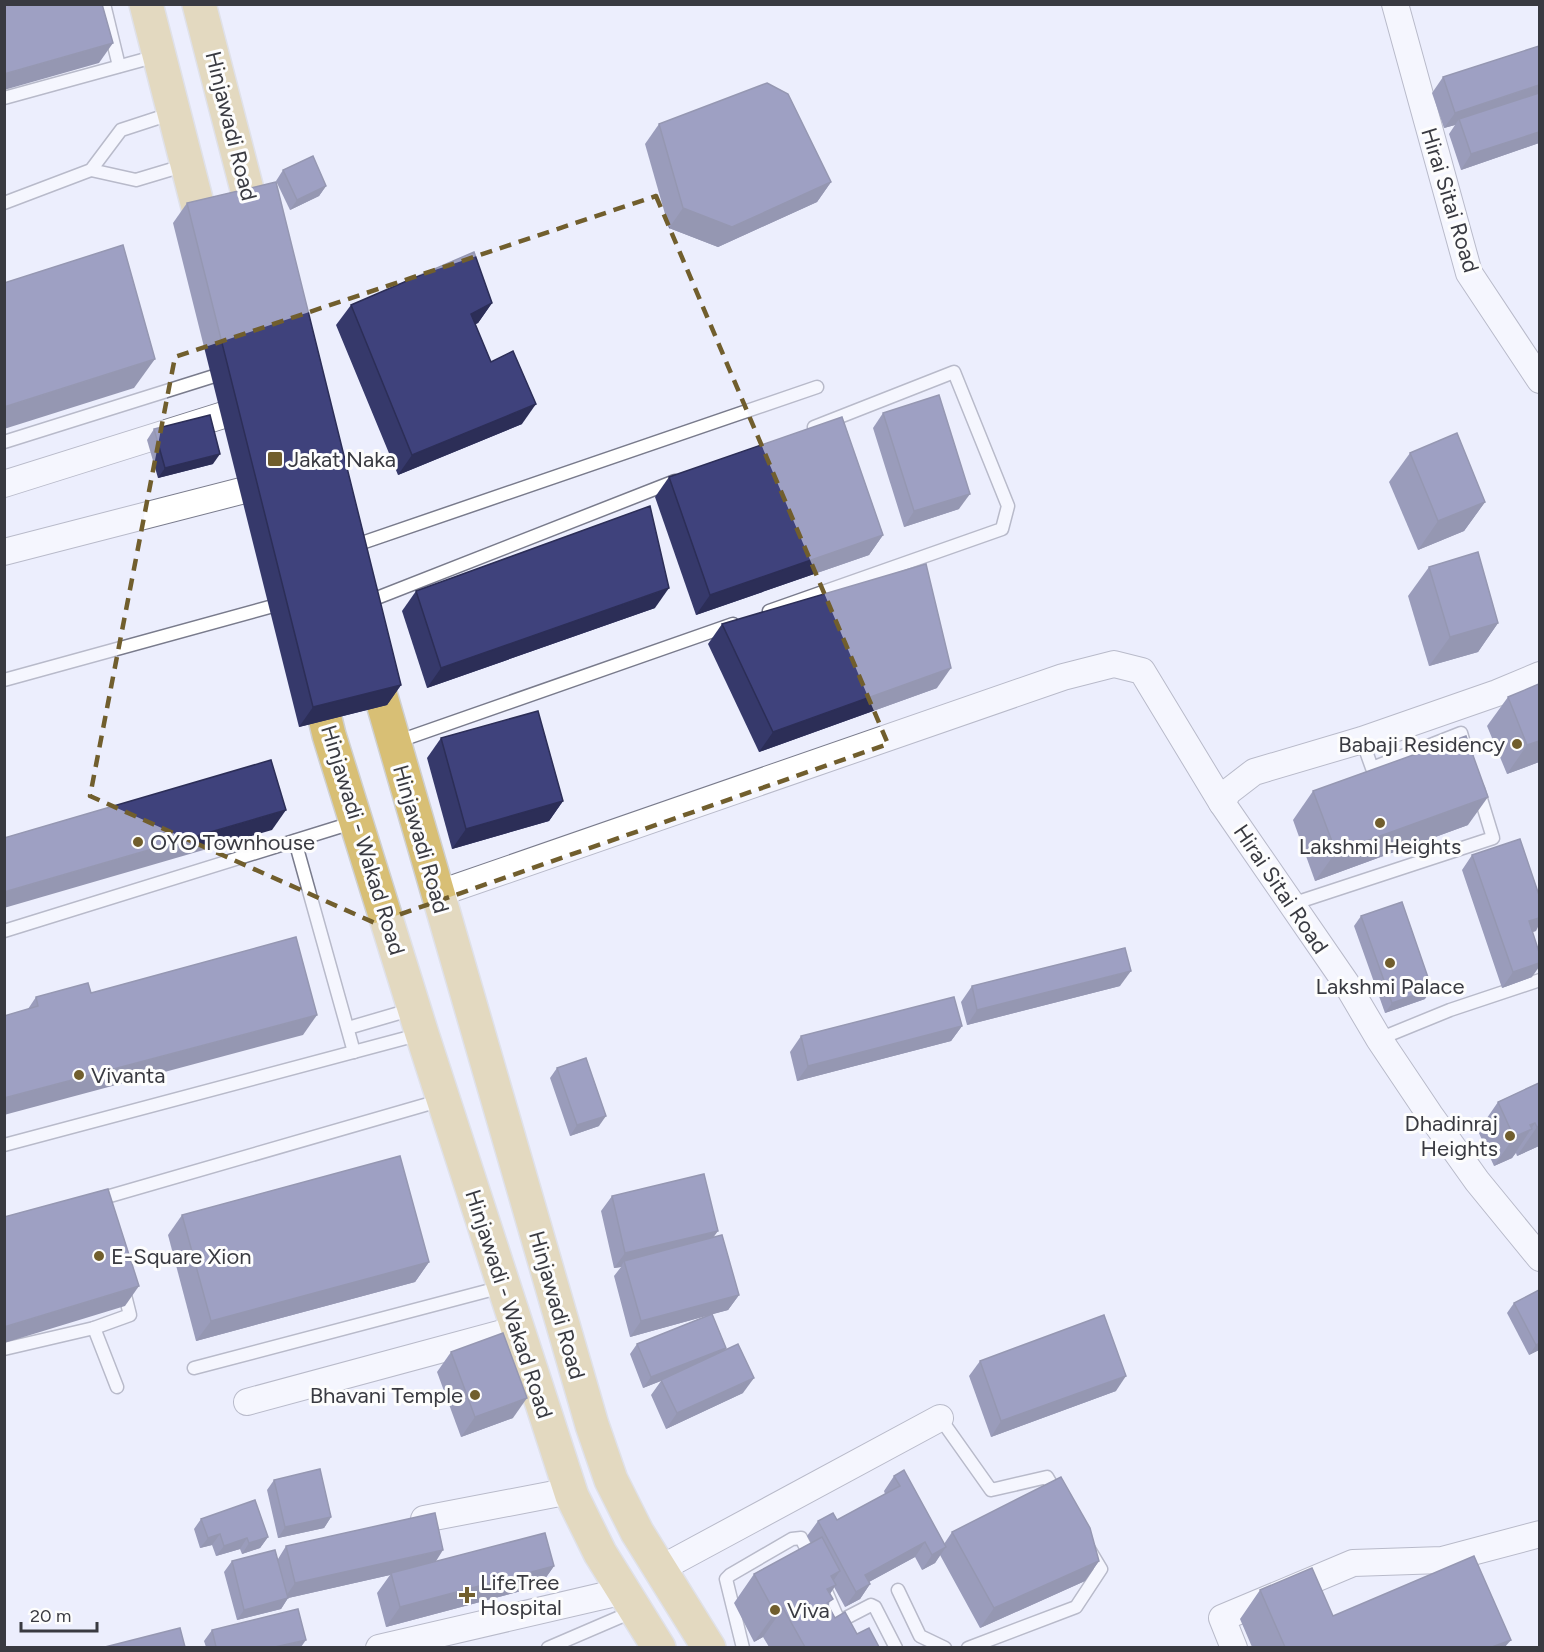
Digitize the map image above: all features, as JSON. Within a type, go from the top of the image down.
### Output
[{"type":"main road","points":[[146,4],[216,278]]},
{"type":"main road","name":"Hinjawadi Road","points":[[199,4],[265,259]]},
{"type":"main road","points":[[237,357],[271,495]]},
{"type":"main road","name":"Hinjawadi Road","points":[[337,536],[436,894],[592,1425],[611,1480],[637,1532],[709,1647]]},
{"type":"main road","name":"Hinjawadi - Wakad Road","points":[[299,611],[329,735],[418,1022],[570,1491],[600,1553],[658,1647]]},
{"type":"street","name":"Hirai Sitai Road","points":[[1395,4],[1469,273],[1539,380]]},
{"type":"street","points":[[4,484],[249,407]]},
{"type":"street","points":[[4,552],[271,495]]},
{"type":"street","points":[[436,894],[1052,681],[1114,664],[1142,671],[1222,803]]},
{"type":"street","name":"Hirai Sitai Road","points":[[1539,675],[1497,693],[1362,740],[1254,772],[1228,792],[1222,803],[1346,982],[1379,1039],[1477,1181],[1539,1258]]},
{"type":"street","points":[[247,1402],[517,1329]]},
{"type":"street","points":[[660,1569],[940,1418]]},
{"type":"street","points":[[424,1519],[570,1491]]},
{"type":"street","points":[[1234,1647],[1222,1617],[1353,1563],[1442,1560],[1539,1534]]},
{"type":"street","points":[[379,1647],[630,1601]]},
{"type":"lane","points":[[104,4],[119,66]]},
{"type":"lane","points":[[4,98],[159,55]]},
{"type":"lane","points":[[91,170],[121,130],[173,112]]},
{"type":"lane","points":[[4,202],[91,170],[136,180],[186,165]]},
{"type":"lane","points":[[4,442],[237,357]]},
{"type":"lane","points":[[394,742],[1002,529],[1008,506],[954,372],[799,433]]},
{"type":"lane","points":[[337,536],[817,387]]},
{"type":"lane","points":[[355,607],[688,476]]},
{"type":"lane","points":[[4,680],[299,611]]},
{"type":"lane","points":[[1292,904],[1493,838],[1461,733],[1372,768],[1362,740]]},
{"type":"lane","points":[[4,931],[356,822]]},
{"type":"lane","points":[[295,841],[354,1052]]},
{"type":"lane","points":[[1379,1039],[1450,1010],[1539,980]]},
{"type":"lane","points":[[348,1028],[418,1022]]},
{"type":"lane","points":[[4,1145],[354,1052],[418,1022]]},
{"type":"lane","points":[[97,1204],[443,1100]]},
{"type":"lane","points":[[4,1349],[94,1328],[130,1315],[121,1280]]},
{"type":"lane","points":[[194,1368],[503,1286]]},
{"type":"lane","points":[[94,1328],[117,1387]]},
{"type":"lane","points":[[940,1418],[991,1490],[1047,1477],[1065,1508]]},
{"type":"lane","points":[[968,1647],[1076,1607],[1101,1569],[1083,1538]]},
{"type":"lane","points":[[743,1647],[726,1579],[792,1539],[801,1539],[804,1543],[838,1619],[842,1620],[871,1605],[875,1607],[896,1647]]},
{"type":"lane","points":[[898,1590],[920,1636],[945,1647]]},
{"type":"lane","points":[[549,1647],[630,1601]]},
{"type":"highlighted area","points":[[656,196],[888,744],[375,923],[90,796],[175,357]]},
{"type":"building","points":[[4,4],[102,4],[113,43],[4,74]]},
{"type":"building","points":[[1539,46],[1539,85],[1455,113],[1443,77]]},
{"type":"building","points":[[767,83],[788,94],[831,182],[732,227],[683,208],[659,124]]},
{"type":"building","points":[[1539,93],[1539,132],[1471,154],[1459,119]]},
{"type":"building","points":[[313,156],[326,186],[297,200],[283,170]]},
{"type":"building","points":[[276,182],[401,685],[313,707],[187,203]]},
{"type":"building","points":[[123,245],[155,359],[4,407],[4,283]]},
{"type":"building","points":[[474,252],[492,303],[471,314],[491,362],[513,351],[536,404],[412,455],[351,305]]},
{"type":"building","points":[[939,395],[970,494],[914,511],[883,413]]},
{"type":"building","points":[[210,415],[220,454],[165,468],[154,429]]},
{"type":"building","points":[[842,417],[883,535],[710,595],[669,477]]},
{"type":"building","points":[[1457,433],[1485,502],[1438,521],[1410,453]]},
{"type":"building","points":[[650,506],[669,588],[441,668],[416,591]]},
{"type":"building","points":[[1478,552],[1498,623],[1450,637],[1429,567]]},
{"type":"building","points":[[926,564],[951,668],[773,732],[722,624]]},
{"type":"building","points":[[1539,684],[1539,741],[1527,745],[1508,697]]},
{"type":"building","points":[[538,711],[563,801],[466,829],[441,738]]},
{"type":"building","points":[[1466,736],[1488,797],[1336,852],[1313,791]]},
{"type":"building","name":"OYO Townhouse","points":[[271,760],[286,810],[4,892],[4,838]]},
{"type":"building","points":[[1520,839],[1539,895],[1539,918],[1529,921],[1539,952],[1539,963],[1513,972],[1472,855]]},
{"type":"building","name":"Lakshmi Palace","points":[[1402,902],[1432,989],[1392,1003],[1361,916]]},
{"type":"building","name":"Vivanta","points":[[296,937],[317,1015],[4,1098],[4,1016],[38,1006],[36,997],[88,983],[91,993]]},
{"type":"building","points":[[1125,948],[1131,971],[977,1010],[972,986]]},
{"type":"building","points":[[954,997],[962,1026],[808,1066],[801,1036]]},
{"type":"building","points":[[586,1058],[606,1116],[577,1125],[557,1068]]},
{"type":"building","points":[[1539,1083],[1539,1126],[1537,1127],[1535,1123],[1530,1125],[1532,1129],[1514,1137],[1498,1102]]},
{"type":"building","points":[[400,1156],[429,1262],[211,1321],[182,1215]]},
{"type":"building","points":[[704,1174],[718,1231],[625,1253],[612,1196]]},
{"type":"building","points":[[108,1189],[139,1286],[4,1327],[4,1217]]},
{"type":"building","points":[[722,1235],[739,1295],[641,1321],[624,1261]]},
{"type":"building","points":[[1539,1290],[1539,1343],[1536,1345],[1514,1303]]},
{"type":"building","points":[[712,1314],[726,1348],[651,1377],[637,1344]]},
{"type":"building","points":[[1104,1315],[1126,1376],[1001,1421],[980,1361]]},
{"type":"building","points":[[503,1333],[527,1398],[475,1417],[451,1352]]},
{"type":"building","points":[[738,1344],[754,1378],[677,1413],[661,1380]]},
{"type":"building","points":[[320,1469],[331,1517],[285,1527],[274,1480]]},
{"type":"building","points":[[904,1470],[946,1547],[932,1555],[925,1542],[865,1575],[870,1584],[856,1592],[818,1521],[833,1513],[837,1520],[900,1486],[894,1476]]},
{"type":"building","points":[[1061,1477],[1090,1528],[1099,1561],[994,1608],[952,1532]]},
{"type":"building","points":[[255,1500],[268,1537],[249,1543],[247,1538],[224,1546],[220,1534],[208,1538],[201,1519]]},
{"type":"building","points":[[435,1513],[443,1550],[295,1583],[286,1546]]},
{"type":"building","points":[[545,1533],[554,1566],[400,1607],[391,1573]]},
{"type":"building","points":[[822,1537],[840,1571],[831,1576],[836,1585],[827,1589],[833,1599],[827,1603],[835,1618],[845,1612],[857,1634],[869,1628],[879,1647],[805,1647],[783,1608],[775,1613],[754,1574]]},
{"type":"building","points":[[275,1550],[288,1598],[244,1610],[232,1561]]},
{"type":"building","points":[[1474,1556],[1511,1640],[1492,1647],[1285,1647],[1260,1590],[1312,1568],[1333,1616]]},
{"type":"building","points":[[298,1609],[306,1640],[275,1647],[216,1647],[212,1630]]},
{"type":"building","points":[[180,1628],[185,1647],[105,1647]]},
{"type":"place","name":"Jakat Naka","points":[[275,459]]},
{"type":"place","name":"Babaji Residency","points":[[1517,744]]},
{"type":"place","name":"Lakshmi Heights","points":[[1380,823]]},
{"type":"place","name":"OYO Townhouse","points":[[138,842]]},
{"type":"place","name":"Lakshmi Palace","points":[[1390,963]]},
{"type":"place","name":"Vivanta","points":[[79,1075]]},
{"type":"place","name":"Dhadinraj Heights","points":[[1510,1136]]},
{"type":"place","name":"E-Square Xion","points":[[99,1256]]},
{"type":"place","name":"Bhavani Temple","points":[[475,1395]]},
{"type":"place","name":"LifeTree Hospital","points":[[467,1595]]},
{"type":"place","name":"Viva","points":[[775,1610]]}]
